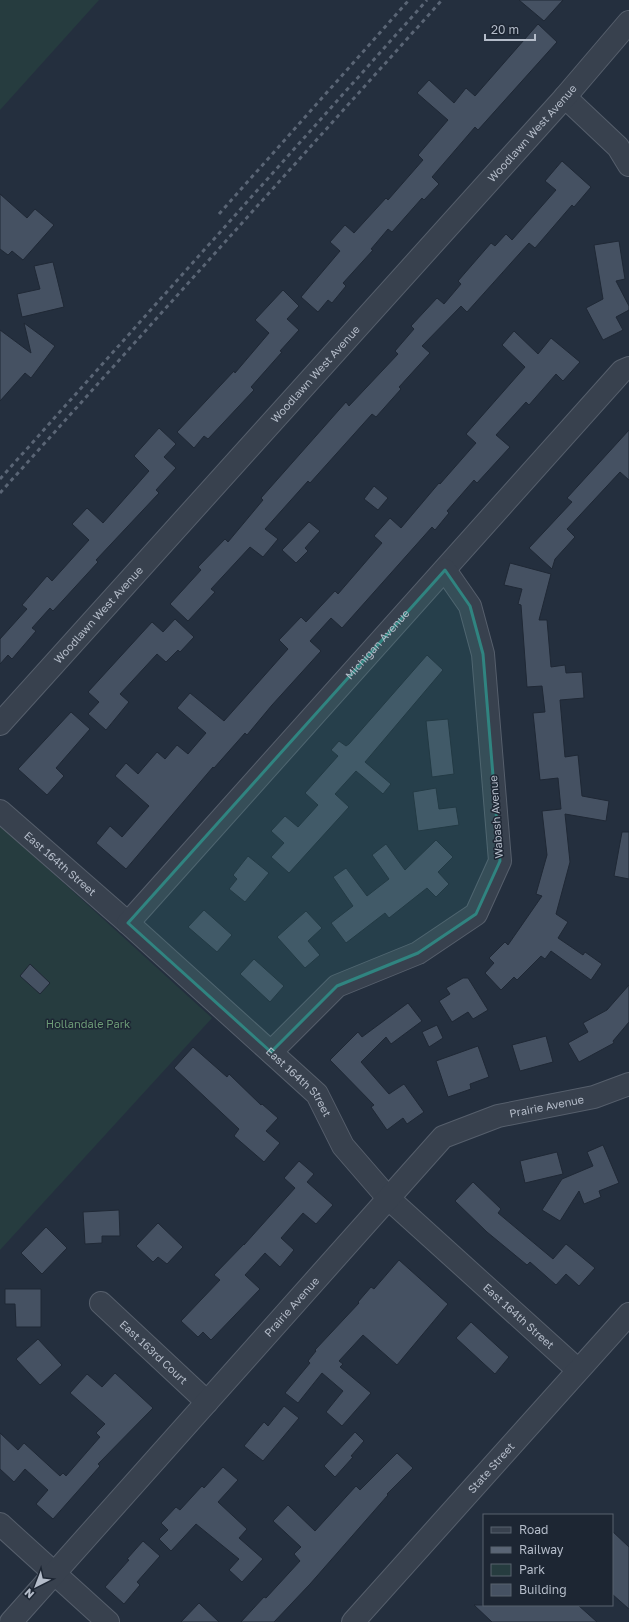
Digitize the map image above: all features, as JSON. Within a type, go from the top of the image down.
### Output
[{"type":"street","name":"Woodlawn West Avenue","points":[[0,724],[565,98],[629,22]]},
{"type":"street","points":[[565,98],[618,147],[629,166]]},
{"type":"street","name":"Michigan Avenue","points":[[128,923],[622,371],[629,368]]},
{"type":"street","name":"Wabash Avenue","points":[[271,1052],[337,986],[418,953],[476,914],[500,861],[483,654],[470,606],[445,570]]},
{"type":"street","name":"East 164th Street","points":[[0,811],[128,923],[317,1094],[343,1146],[388,1198],[578,1370]]},
{"type":"street","name":"Prairie Avenue","points":[[12,1622],[443,1137],[498,1116],[594,1098],[629,1084]]},
{"type":"street","name":"East 163rd Court","points":[[101,1303],[207,1402]]},
{"type":"street","name":"State Street","points":[[353,1622],[629,1314]]},
{"type":"street","points":[[0,1524],[108,1622]]},
{"type":"highlighted area","points":[[445,570],[470,606],[483,654],[500,861],[476,914],[418,953],[337,986],[271,1052],[128,923]]},
{"type":"green space","points":[[0,0],[99,0],[0,110]]},
{"type":"green space","name":"Hollandale Park","points":[[0,825],[212,1018],[0,1250]]},
{"type":"building","points":[[519,0],[563,0],[544,21]]},
{"type":"building","points":[[538,24],[557,42],[478,130],[475,127],[432,177],[439,184],[424,200],[422,198],[392,232],[388,229],[371,249],[373,250],[343,283],[346,286],[332,303],[328,300],[318,312],[301,297],[340,251],[330,242],[345,225],[354,233],[386,198],[388,200],[423,160],[418,155],[448,120],[417,93],[429,80],[454,103],[466,88],[475,96]]},
{"type":"building","points":[[562,161],[591,187],[574,207],[572,205],[535,248],[529,243],[467,312],[461,306],[422,346],[430,353],[399,387],[401,389],[376,417],[372,414],[310,483],[308,481],[265,529],[278,539],[263,557],[250,547],[211,589],[215,592],[188,621],[170,604],[201,570],[198,567],[225,539],[228,542],[263,500],[261,498],[346,402],[349,406],[398,354],[395,351],[414,329],[411,326],[437,298],[444,304],[461,284],[458,281],[491,243],[495,246],[506,234],[512,240],[556,190],[545,181]]},
{"type":"building","points":[[0,194],[27,218],[35,209],[54,225],[23,260],[12,251],[8,255],[0,249]]},
{"type":"building","points":[[619,241],[625,279],[616,281],[629,306],[629,310],[616,317],[623,330],[603,340],[586,308],[603,299],[594,245]]},
{"type":"building","points":[[53,262],[64,307],[22,317],[17,294],[40,289],[34,266]]},
{"type":"building","points":[[283,290],[299,306],[287,319],[299,330],[251,387],[254,390],[208,439],[204,436],[194,448],[177,432],[234,371],[235,373],[269,333],[255,320]]},
{"type":"building","points":[[24,323],[55,346],[31,378],[25,373],[0,401],[0,330],[31,353]]},
{"type":"building","points":[[514,331],[538,354],[551,338],[580,362],[563,381],[556,374],[529,405],[526,402],[496,435],[510,447],[477,483],[474,480],[447,511],[449,513],[435,530],[432,527],[342,628],[331,618],[310,641],[321,651],[247,735],[245,733],[214,768],[213,767],[126,869],[96,843],[110,826],[122,837],[149,806],[115,776],[126,763],[138,774],[157,752],[165,759],[177,745],[188,754],[206,733],[177,708],[190,693],[224,721],[288,649],[279,640],[301,617],[306,622],[335,591],[338,594],[382,543],[374,536],[390,518],[401,528],[439,483],[440,484],[476,443],[466,434],[525,367],[502,345]]},
{"type":"building","points":[[159,428],[176,444],[164,457],[176,468],[156,490],[159,493],[96,560],[98,562],[53,611],[50,608],[32,628],[36,631],[12,659],[8,655],[0,664],[0,639],[27,609],[22,605],[47,576],[52,581],[89,540],[72,524],[87,508],[103,523],[149,471],[134,456]]},
{"type":"building","points":[[629,430],[629,480],[620,472],[567,529],[575,537],[555,559],[552,569],[529,548],[572,502],[567,498]]},
{"type":"building","points":[[374,486],[388,498],[378,510],[364,499]]},
{"type":"building","points":[[309,522],[320,531],[305,548],[308,551],[296,563],[282,550]]},
{"type":"building","points":[[510,563],[551,574],[539,620],[547,620],[551,667],[565,665],[566,673],[582,672],[584,698],[560,700],[565,757],[578,755],[582,796],[609,801],[606,821],[565,814],[570,862],[556,914],[568,922],[558,938],[583,955],[585,952],[602,964],[591,980],[551,951],[545,959],[541,956],[517,980],[514,977],[501,990],[485,973],[494,963],[489,958],[505,942],[508,945],[542,896],[536,894],[547,855],[542,811],[561,809],[558,778],[540,780],[533,713],[545,712],[542,686],[527,687],[521,605],[518,604],[522,589],[504,585]]},
{"type":"building","points":[[175,619],[194,637],[180,652],[178,650],[166,662],[157,654],[120,694],[129,702],[106,730],[88,714],[99,702],[88,692],[152,622],[163,632]]},
{"type":"building","points":[[427,655],[443,670],[365,762],[391,784],[383,794],[356,771],[335,794],[349,807],[289,873],[271,857],[284,843],[271,831],[285,816],[298,827],[318,805],[305,793],[338,756],[331,750],[339,741],[346,746],[349,744]]},
{"type":"building","points":[[71,712],[90,729],[56,768],[64,776],[47,795],[18,769]]},
{"type":"building","points":[[448,719],[454,774],[432,777],[426,721]]},
{"type":"building","points":[[436,788],[439,809],[456,807],[459,825],[418,831],[413,792]]},
{"type":"building","points":[[622,832],[629,832],[629,879],[614,876]]},
{"type":"building","points":[[436,840],[453,857],[438,872],[449,884],[436,897],[427,888],[389,918],[385,913],[346,943],[331,923],[353,906],[333,877],[346,868],[367,896],[389,879],[372,855],[386,844],[405,870]]},
{"type":"building","points":[[248,856],[269,873],[245,902],[229,889],[237,879],[233,875]]},
{"type":"building","points":[[204,910],[232,935],[217,952],[188,927]]},
{"type":"building","points":[[306,911],[322,928],[308,941],[320,955],[305,968],[277,937]]},
{"type":"building","points":[[254,959],[284,986],[270,1002],[240,974]]},
{"type":"building","points":[[30,964],[50,983],[40,994],[20,976]]},
{"type":"building","points":[[463,978],[468,978],[488,1010],[473,1019],[468,1012],[452,1022],[439,1001],[450,994],[446,988]]},
{"type":"building","points":[[629,985],[629,1022],[613,1041],[614,1043],[579,1062],[568,1043],[588,1032],[583,1023],[607,1010]]},
{"type":"building","points":[[408,1003],[422,1021],[391,1044],[386,1037],[361,1062],[389,1094],[404,1084],[424,1112],[407,1124],[403,1118],[387,1130],[371,1107],[374,1105],[330,1060],[358,1032],[362,1037]]},
{"type":"building","points":[[437,1025],[443,1038],[429,1047],[422,1032]]},
{"type":"building","points":[[546,1036],[553,1062],[520,1071],[512,1045]]},
{"type":"building","points":[[478,1046],[489,1077],[470,1084],[471,1089],[448,1097],[436,1061]]},
{"type":"building","points":[[193,1047],[227,1077],[229,1074],[261,1105],[262,1104],[278,1118],[266,1131],[280,1143],[264,1162],[234,1136],[239,1129],[174,1068]]},
{"type":"building","points":[[603,1145],[619,1183],[599,1191],[601,1197],[584,1204],[579,1191],[560,1221],[542,1210],[562,1179],[593,1166],[587,1152]]},
{"type":"building","points":[[557,1152],[563,1174],[525,1183],[520,1161]]},
{"type":"building","points":[[299,1161],[314,1174],[307,1182],[333,1205],[316,1224],[303,1213],[281,1238],[294,1250],[280,1267],[265,1253],[245,1275],[260,1289],[211,1340],[203,1332],[198,1337],[181,1321],[220,1280],[214,1275],[244,1245],[295,1188],[284,1178]]},
{"type":"building","points":[[473,1182],[501,1209],[498,1213],[553,1259],[566,1244],[595,1268],[579,1286],[566,1274],[556,1285],[530,1262],[527,1265],[487,1232],[455,1201]]},
{"type":"building","points":[[119,1210],[120,1236],[102,1236],[102,1243],[85,1244],[83,1212]]},
{"type":"building","points":[[158,1223],[183,1247],[167,1264],[158,1257],[153,1262],[136,1246]]},
{"type":"building","points":[[46,1227],[67,1248],[42,1274],[21,1253]]},
{"type":"building","points":[[399,1260],[448,1304],[397,1365],[363,1335],[339,1361],[343,1364],[340,1367],[371,1393],[342,1426],[326,1412],[343,1391],[322,1373],[298,1403],[285,1393],[310,1363],[308,1361],[316,1351],[315,1350],[359,1303],[358,1302],[371,1287],[374,1289]]},
{"type":"building","points":[[5,1289],[41,1289],[41,1327],[16,1327],[15,1304],[5,1304]]},
{"type":"building","points":[[471,1322],[509,1357],[495,1374],[456,1338]]},
{"type":"building","points":[[38,1339],[62,1365],[40,1385],[16,1359]]},
{"type":"building","points":[[115,1373],[153,1408],[98,1464],[100,1466],[53,1519],[36,1504],[48,1490],[25,1469],[14,1482],[0,1469],[0,1433],[18,1450],[24,1443],[60,1476],[63,1473],[66,1476],[100,1437],[96,1433],[105,1424],[70,1393],[87,1374],[102,1387]]},
{"type":"building","points":[[284,1406],[299,1418],[263,1461],[244,1446],[264,1422],[268,1426]]},
{"type":"building","points":[[355,1432],[364,1441],[351,1456],[353,1457],[335,1477],[324,1466]]},
{"type":"building","points":[[397,1453],[413,1468],[387,1494],[388,1495],[310,1584],[274,1622],[241,1622],[264,1597],[266,1598],[300,1561],[294,1554],[301,1547],[273,1521],[288,1505],[315,1531],[356,1486],[360,1490]]},
{"type":"building","points":[[223,1467],[238,1480],[218,1502],[247,1529],[239,1538],[263,1559],[242,1582],[229,1570],[239,1559],[196,1524],[171,1551],[159,1539],[168,1530],[161,1523],[176,1507],[180,1510],[202,1486],[204,1488]]},
{"type":"building","points":[[613,1532],[629,1547],[629,1609],[613,1595]]},
{"type":"building","points":[[143,1541],[160,1556],[137,1582],[140,1585],[124,1604],[105,1587],[129,1560],[127,1559]]},
{"type":"building","points":[[199,1603],[219,1622],[181,1622]]},
{"type":"building","points":[[474,1605],[579,1606],[597,1622],[492,1622]]},
{"type":"railway","points":[[219,214],[409,0]]},
{"type":"railway","points":[[0,479],[427,0]]},
{"type":"railway","points":[[0,493],[442,0]]}]
